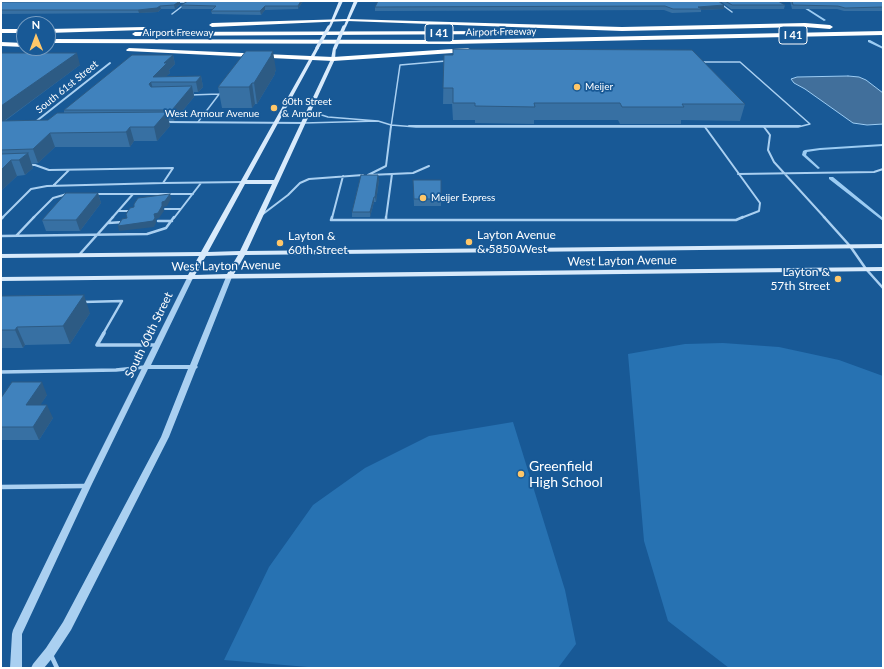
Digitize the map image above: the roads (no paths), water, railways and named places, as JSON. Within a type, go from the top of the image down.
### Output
[{"type":"highway","points":[[206,26],[347,20],[614,29],[805,25],[830,27]]},
{"type":"highway","name":"Airport Freeway","points":[[546,33],[838,27]]},
{"type":"highway","points":[[56,30],[161,28]]},
{"type":"highway","points":[[1,31],[16,31]]},
{"type":"highway","name":"Airport Freeway","points":[[56,34],[514,33]]},
{"type":"highway","name":"Airport Freeway","points":[[56,41],[452,42],[883,33]]},
{"type":"highway","points":[[1,34],[16,34]]},
{"type":"highway","points":[[524,47],[686,41],[704,37]]},
{"type":"highway","points":[[1,40],[16,41]]},
{"type":"highway","points":[[1,44],[16,45]]},
{"type":"highway","points":[[56,46],[94,48]]},
{"type":"highway","points":[[124,49],[310,59],[333,59],[474,50]]},
{"type":"main road","name":"South 60th Street","points":[[190,278],[202,253],[329,27],[341,1]]},
{"type":"main road","points":[[229,277],[244,252],[333,59],[335,48],[356,1]]},
{"type":"main road","points":[[243,182],[276,182]]},
{"type":"main road","name":"West Layton Avenue","points":[[1,256],[244,252],[883,246]]},
{"type":"main road","name":"West Layton Avenue","points":[[1,280],[883,269]]},
{"type":"street","points":[[173,2],[188,1]]},
{"type":"street","points":[[172,14],[188,1]]},
{"type":"street","points":[[717,1],[732,12]]},
{"type":"street","name":"South 61st Street","points":[[34,123],[110,63]]},
{"type":"street","name":"West Armour Avenue","points":[[159,122],[304,122]]},
{"type":"street","points":[[27,123],[42,123]]},
{"type":"street","points":[[37,668],[50,652],[67,626],[165,437],[229,277]]},
{"type":"street","name":"South 60th Street","points":[[16,668],[17,634],[87,486],[190,278]]},
{"type":"street","points":[[146,367],[194,367]]},
{"type":"lane","points":[[368,175],[386,166],[400,65],[448,61]]},
{"type":"lane","points":[[309,111],[328,117],[378,121],[391,125],[416,127],[798,127],[810,124],[740,62],[700,62]]},
{"type":"lane","points":[[198,122],[223,89]]},
{"type":"lane","points":[[183,95],[219,94]]},
{"type":"lane","points":[[304,122],[378,121]]},
{"type":"lane","points":[[343,176],[331,220],[736,220],[759,211],[760,203],[705,127]]},
{"type":"lane","points":[[764,127],[770,135],[768,150],[774,162],[850,246],[866,269],[883,288]]},
{"type":"lane","points":[[28,165],[35,165],[50,170],[172,168],[163,184]]},
{"type":"lane","points":[[261,215],[288,195],[300,183],[309,179],[413,173],[429,166]]},
{"type":"lane","points":[[738,174],[874,172],[883,168]]},
{"type":"lane","points":[[54,185],[69,170]]},
{"type":"lane","points":[[386,220],[392,174]]},
{"type":"lane","points":[[1,219],[31,189],[54,185],[243,182]]},
{"type":"lane","points":[[1,236],[97,236],[147,234],[166,228],[201,183]]},
{"type":"lane","points":[[16,236],[53,198],[74,194]]},
{"type":"lane","points":[[89,194],[193,194]]},
{"type":"lane","points":[[79,255],[133,194]]},
{"type":"lane","points":[[165,209],[181,209]]},
{"type":"lane","points":[[118,211],[134,211]]},
{"type":"lane","points":[[158,221],[172,221]]},
{"type":"lane","points":[[108,223],[126,222]]},
{"type":"lane","points":[[76,302],[122,301],[97,345],[158,345]]},
{"type":"lane","points":[[1,372],[116,370],[146,367]]},
{"type":"lane","points":[[1,487],[87,486]]},
{"type":"lane","points":[[50,652],[57,668]]},
{"type":"waterway","points":[[794,1],[825,20]]},
{"type":"waterway","points":[[869,41],[883,48]]},
{"type":"waterway","points":[[818,168],[804,155],[805,151],[883,145]]},
{"type":"waterway","points":[[831,178],[883,220]]},
{"type":"place","name":"Meijer","points":[[577,87]]},
{"type":"place","name":"60th Street & Amour","points":[[274,108]]},
{"type":"place","name":"Meijer Express","points":[[423,198]]},
{"type":"place","name":"Layton Avenue & 5850 West","points":[[469,242]]},
{"type":"place","name":"Layton & 60th Street","points":[[280,243]]},
{"type":"place","name":"Layton & 57th Street","points":[[838,279]]},
{"type":"place","name":"Greenfield High School","points":[[521,474]]}]
